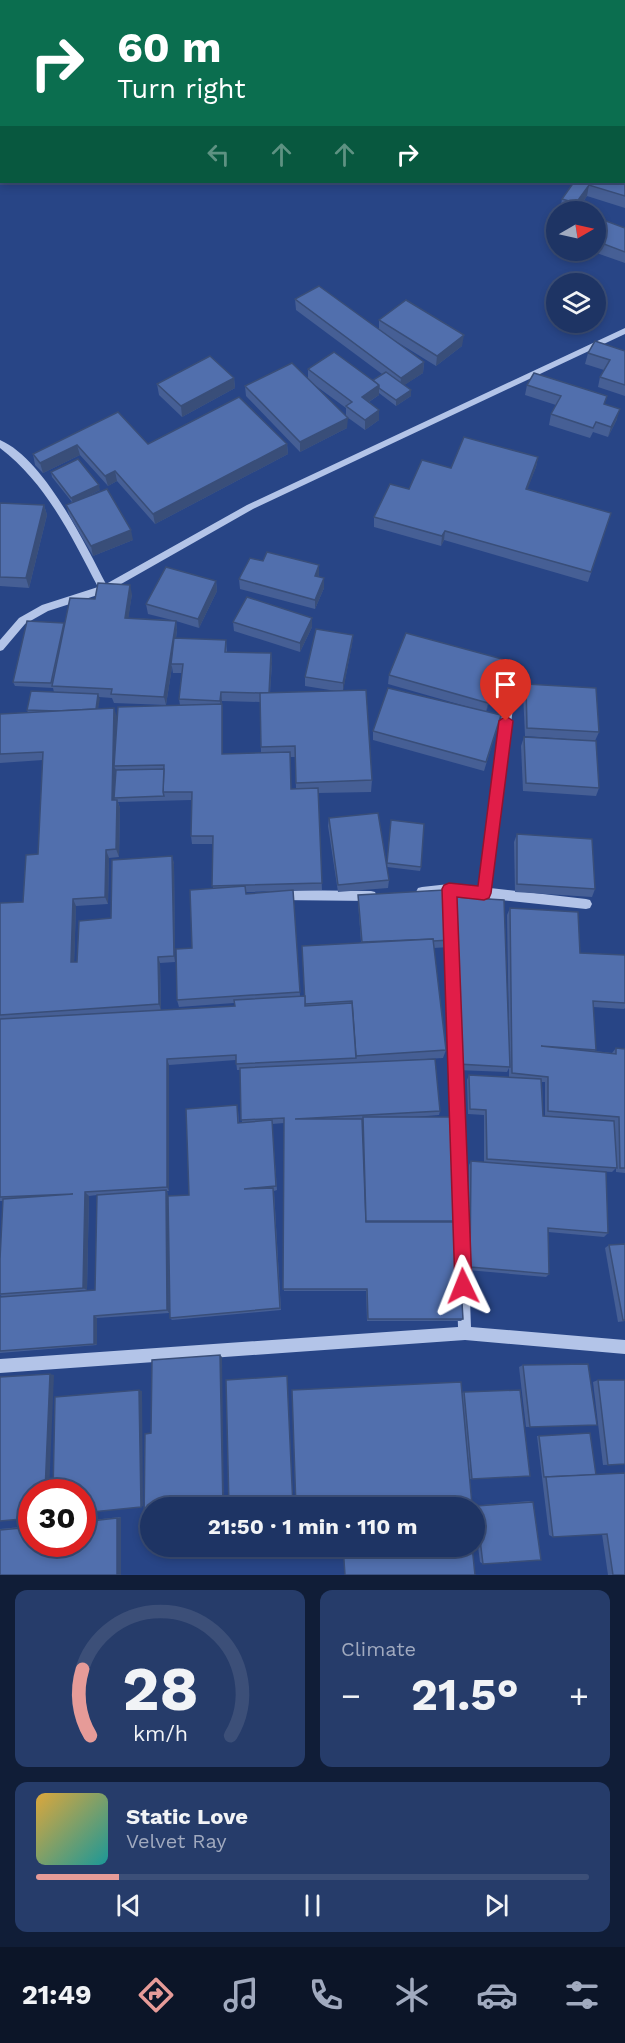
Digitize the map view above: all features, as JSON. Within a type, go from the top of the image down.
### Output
[{"type":"street","points":[[0,647],[22,621],[45,608],[104,589],[250,507],[625,331]]},
{"type":"street","points":[[0,443],[18,455],[54,500],[104,589]]},
{"type":"street","points":[[484,893],[509,700]]},
{"type":"street","points":[[449,889],[465,1333]]},
{"type":"street","points":[[414,893],[449,889],[586,904]]},
{"type":"street","points":[[263,896],[379,896]]},
{"type":"street","points":[[0,1366],[465,1333],[625,1347]]},
{"type":"building","points":[[573,183],[625,183],[625,196],[589,185],[577,201],[562,199]]},
{"type":"building","points":[[606,221],[625,228],[625,252],[606,245]]},
{"type":"building","points":[[319,286],[424,362],[401,378],[295,299]]},
{"type":"building","points":[[406,300],[464,335],[437,356],[379,320]]},
{"type":"building","points":[[595,341],[625,351],[625,385],[600,377],[610,360],[588,353]]},
{"type":"building","points":[[334,352],[379,385],[362,397],[379,410],[365,420],[346,406],[352,402],[308,369]]},
{"type":"building","points":[[210,356],[234,378],[181,406],[157,384]]},
{"type":"building","points":[[292,363],[348,418],[300,442],[245,386]]},
{"type":"building","points":[[386,372],[411,390],[396,400],[379,388],[373,380]]},
{"type":"building","points":[[534,373],[607,396],[604,404],[620,409],[611,427],[596,422],[593,428],[551,414],[561,396],[527,385]]},
{"type":"building","points":[[239,397],[287,444],[153,514],[115,471],[105,476],[77,445],[40,463],[33,454],[118,412],[148,444]]},
{"type":"building","points":[[464,437],[538,457],[526,489],[611,513],[591,572],[445,531],[442,536],[374,517],[390,484],[409,489],[422,460],[451,468]]},
{"type":"building","points":[[78,459],[99,485],[71,498],[51,472]]},
{"type":"building","points":[[107,489],[131,530],[91,546],[66,505]]},
{"type":"building","points":[[0,503],[44,505],[26,578],[0,577]]},
{"type":"building","points":[[267,552],[319,565],[315,576],[324,578],[315,600],[239,579],[250,558],[263,561]]},
{"type":"building","points":[[166,567],[216,581],[198,619],[146,604]]},
{"type":"building","points":[[98,583],[130,585],[125,618],[176,621],[164,697],[111,694],[112,689],[52,686],[70,598],[95,599]]},
{"type":"building","points":[[247,597],[312,618],[300,643],[233,622]]},
{"type":"building","points":[[27,621],[64,623],[51,683],[13,682]]},
{"type":"building","points":[[316,629],[353,635],[343,683],[305,677]]},
{"type":"building","points":[[406,633],[502,659],[488,703],[389,675]]},
{"type":"building","points":[[174,638],[226,640],[225,652],[271,653],[269,693],[221,692],[220,701],[179,699],[183,664],[171,664]]},
{"type":"building","points":[[526,684],[596,688],[599,732],[527,728]]},
{"type":"building","points":[[388,688],[501,715],[486,762],[373,731]]},
{"type":"building","points":[[366,690],[372,780],[296,783],[295,746],[261,747],[260,693]]},
{"type":"building","points":[[31,691],[98,694],[96,709],[27,710]]},
{"type":"building","points":[[222,704],[222,754],[290,752],[291,789],[318,788],[322,883],[212,886],[213,836],[191,836],[192,792],[163,792],[164,765],[114,766],[118,707]]},
{"type":"building","points":[[114,708],[112,800],[117,800],[116,849],[106,850],[105,897],[73,899],[71,962],[77,962],[79,921],[111,918],[112,860],[172,856],[174,956],[158,957],[159,1004],[0,1015],[0,903],[23,902],[26,855],[38,854],[43,752],[0,754],[0,714]]},
{"type":"building","points":[[524,737],[596,741],[599,788],[526,783]]},
{"type":"building","points":[[164,769],[164,796],[114,798],[116,770]]},
{"type":"building","points":[[378,813],[389,880],[338,885],[329,818]]},
{"type":"building","points":[[391,820],[424,824],[421,867],[387,863]]},
{"type":"building","points":[[517,834],[592,839],[595,889],[517,884]]},
{"type":"building","points":[[245,886],[246,894],[293,890],[300,992],[177,1000],[176,949],[192,948],[190,890]]},
{"type":"building","points":[[444,890],[451,940],[362,942],[358,895]]},
{"type":"building","points":[[455,897],[504,900],[510,1067],[458,1064]]},
{"type":"building","points":[[510,908],[578,912],[580,953],[625,955],[625,1003],[593,1001],[596,1050],[541,1046],[616,1054],[616,1048],[625,1049],[625,1168],[620,1168],[619,1117],[548,1111],[548,1077],[512,1073]]},
{"type":"building","points":[[433,939],[446,1050],[356,1056],[352,1001],[305,1004],[302,946]]},
{"type":"building","points":[[305,996],[305,1006],[352,1003],[356,1058],[236,1064],[236,1055],[167,1059],[167,1187],[85,1192],[83,1288],[0,1294],[3,1199],[73,1194],[0,1197],[0,1019],[235,1006],[234,1000]]},
{"type":"building","points":[[435,1059],[440,1111],[295,1119],[362,1119],[366,1222],[457,1222],[463,1319],[368,1319],[367,1289],[283,1289],[284,1118],[241,1120],[240,1068]]},
{"type":"building","points":[[469,1075],[541,1079],[543,1116],[614,1121],[617,1168],[487,1159],[486,1110],[470,1109]]},
{"type":"building","points":[[237,1105],[238,1123],[272,1120],[276,1186],[244,1189],[273,1188],[280,1308],[170,1318],[168,1196],[189,1195],[186,1109]]},
{"type":"building","points":[[363,1117],[452,1117],[458,1221],[366,1221]]},
{"type":"building","points":[[471,1161],[606,1172],[608,1233],[548,1228],[549,1274],[470,1267]]},
{"type":"building","points":[[166,1190],[167,1310],[94,1316],[94,1344],[0,1351],[0,1297],[95,1290],[97,1195]]},
{"type":"building","points":[[625,1244],[625,1320],[623,1320],[609,1245]]},
{"type":"building","points":[[220,1355],[223,1497],[144,1497],[145,1434],[151,1433],[152,1360]]},
{"type":"building","points":[[588,1364],[597,1425],[530,1427],[523,1365]]},
{"type":"building","points":[[50,1374],[46,1479],[18,1479],[18,1519],[0,1521],[0,1377]]},
{"type":"building","points":[[287,1376],[293,1497],[229,1497],[226,1380]]},
{"type":"building","points":[[598,1380],[625,1380],[625,1464],[608,1465]]},
{"type":"building","points":[[461,1382],[471,1497],[296,1497],[292,1390]]},
{"type":"building","points":[[139,1390],[140,1507],[96,1512],[96,1479],[53,1479],[55,1397]]},
{"type":"building","points":[[520,1390],[530,1476],[472,1479],[464,1392]]},
{"type":"building","points":[[590,1433],[596,1475],[544,1477],[539,1436]]},
{"type":"building","points":[[625,1473],[625,1575],[613,1575],[607,1534],[553,1537],[546,1477]]},
{"type":"building","points":[[533,1502],[541,1560],[483,1564],[485,1505]]},
{"type":"building","points":[[117,1518],[117,1575],[0,1575],[0,1530],[18,1528],[18,1557],[96,1557],[96,1520]]},
{"type":"building","points":[[344,1557],[473,1557],[475,1575],[345,1575]]},
{"type":"route","points":[[463,1286],[449,889],[484,893],[506,721]]}]
